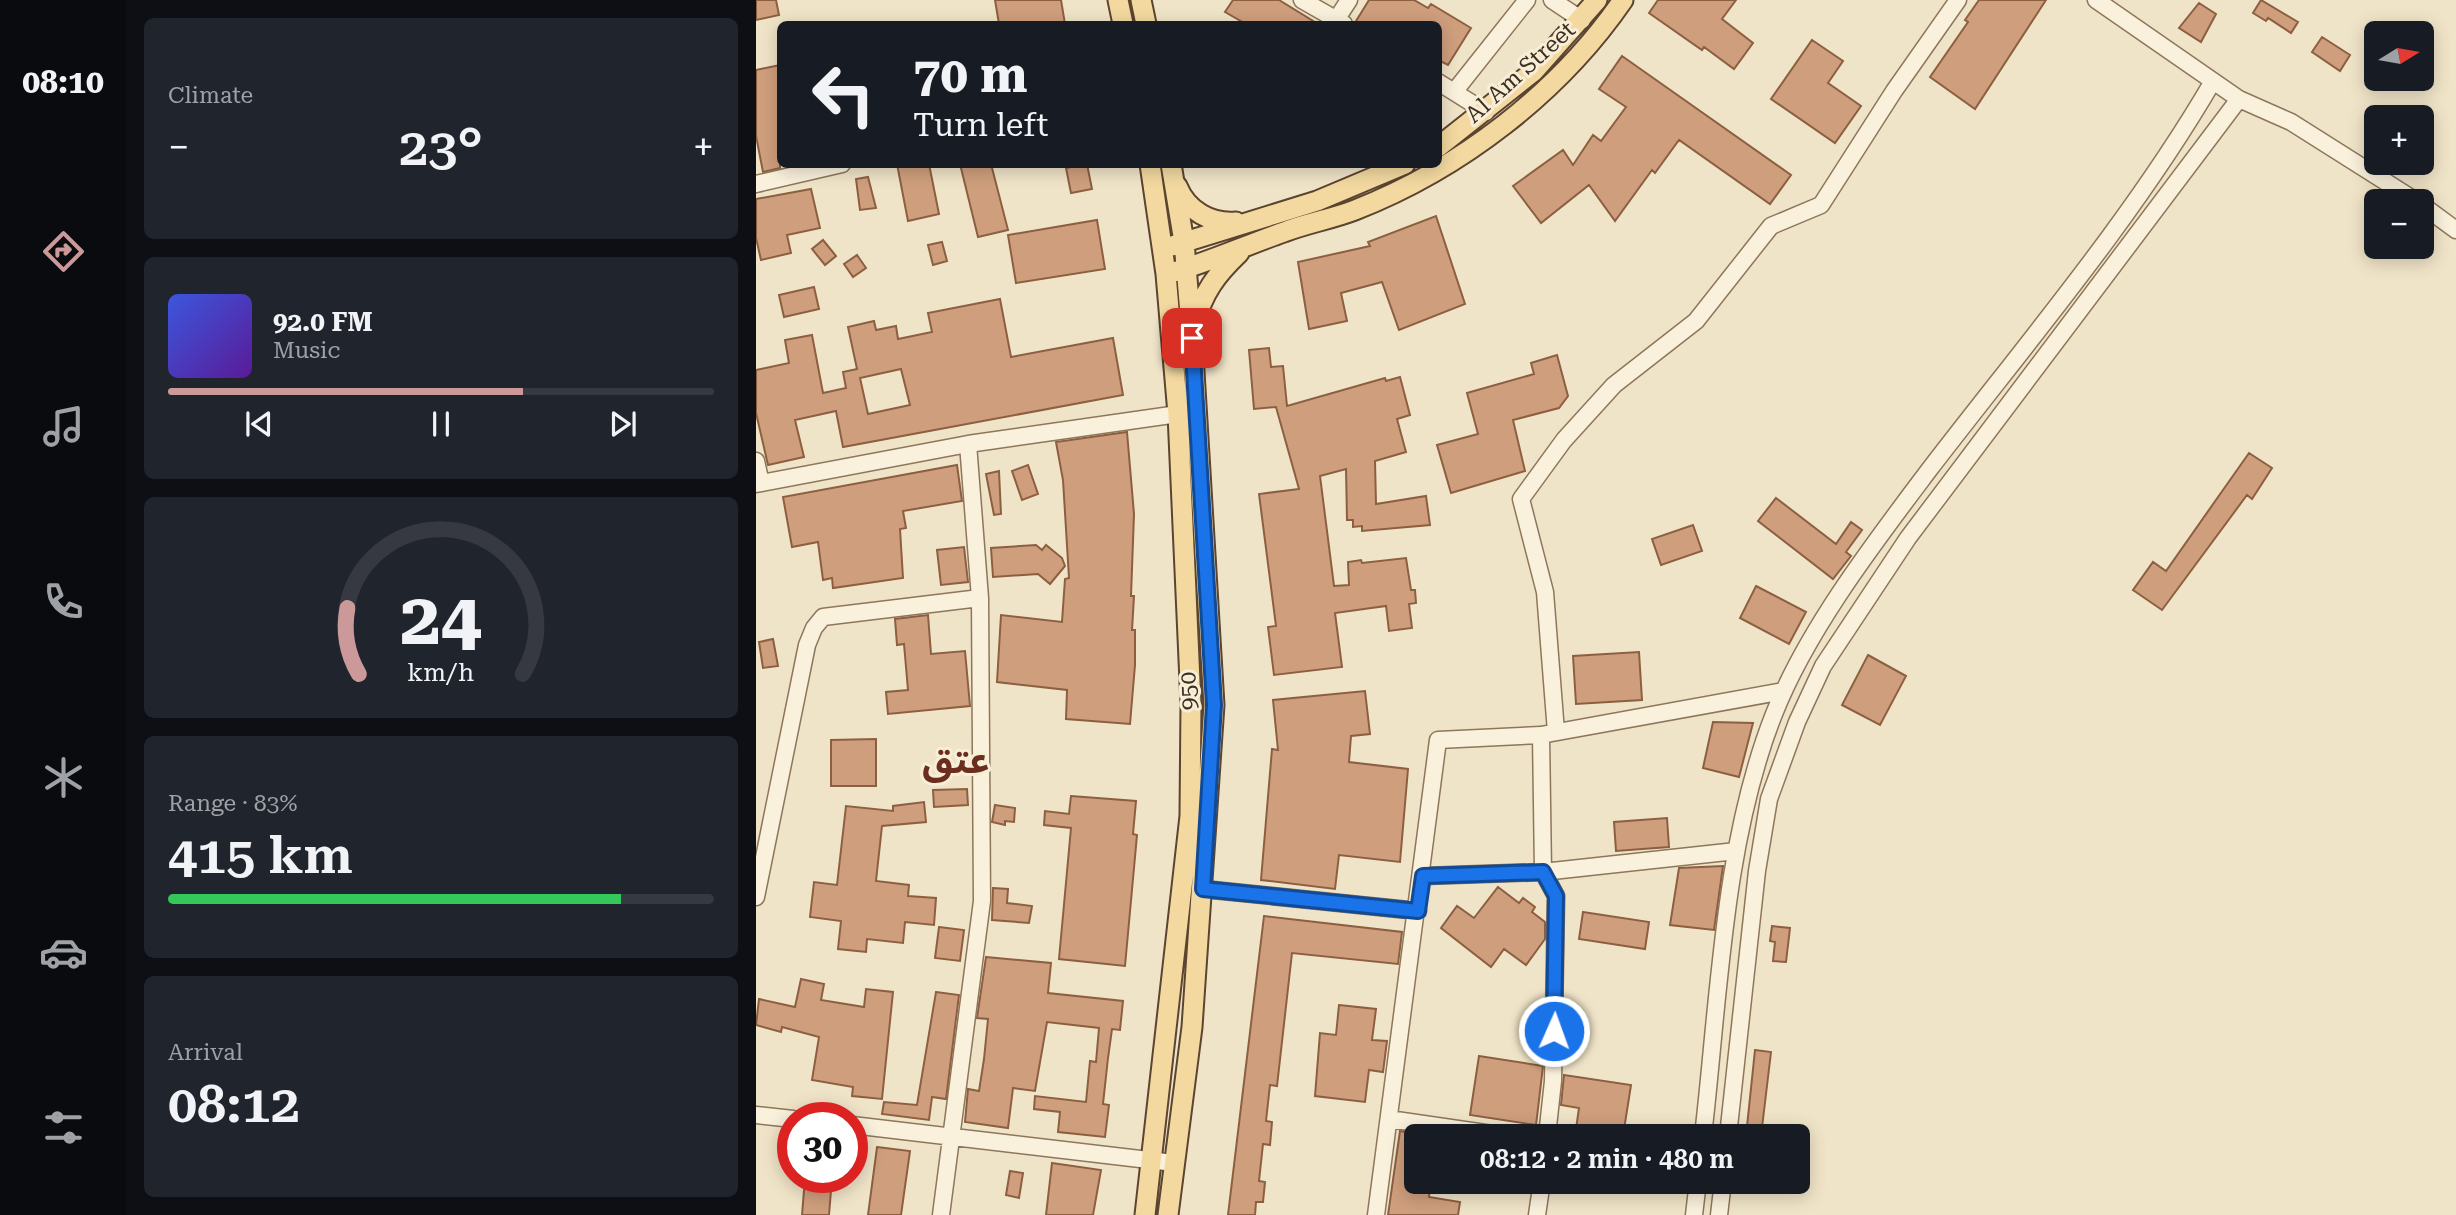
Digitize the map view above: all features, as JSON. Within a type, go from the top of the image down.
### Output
[{"type":"main road","points":[[1118,0],[1122,21]]},
{"type":"main road","points":[[1142,0],[1146,21]]},
{"type":"main road","name":"Al Am Street","points":[[1442,144],[1534,72],[1568,7],[1597,0]]},
{"type":"main road","name":"Al Am Street","points":[[1442,167],[1460,156],[1555,80],[1600,33],[1623,0]]},
{"type":"main road","name":"950","points":[[1146,1215],[1190,816],[1191,704],[1178,414],[1166,274],[1151,168]]},
{"type":"main road","points":[[1172,168],[1178,190],[1190,206],[1206,218],[1225,223],[1244,222]]},
{"type":"main road","name":"950","points":[[1168,1215],[1192,1027],[1214,705],[1192,338],[1184,242],[1172,168]]},
{"type":"main road","points":[[1162,249],[1317,201],[1395,168]]},
{"type":"main road","name":"Al Am Street","points":[[1166,274],[1269,237],[1353,211],[1411,186],[1440,168]]},
{"type":"main road","points":[[1192,338],[1199,306],[1215,276],[1239,253],[1269,237]]},
{"type":"street","points":[[1302,0],[1338,21]]},
{"type":"street","points":[[1340,21],[1349,0]]},
{"type":"street","points":[[1454,92],[1527,0]]},
{"type":"street","points":[[1548,1124],[1553,1081],[1556,896],[1543,872],[1549,734],[1545,592],[1521,499],[1572,431],[1614,385],[1696,321],[1771,226],[1821,205],[1958,0]]},
{"type":"street","points":[[2096,0],[2239,99],[2291,122],[2397,189]]},
{"type":"street","points":[[1704,1124],[1736,851],[1746,796],[1784,691],[1805,649],[1892,519],[2174,149],[2213,81]]},
{"type":"street","points":[[1442,84],[1486,112]]},
{"type":"street","points":[[1729,1124],[1757,871],[1769,799],[1797,722],[1823,666],[1908,538],[2239,99]]},
{"type":"street","points":[[756,184],[825,168]]},
{"type":"street","points":[[2434,214],[2456,230]]},
{"type":"street","points":[[756,461],[758,483],[968,444],[1178,414]]},
{"type":"street","points":[[941,1215],[982,901],[980,598],[968,444]]},
{"type":"street","points":[[756,897],[807,645],[814,628],[823,617],[980,598]]},
{"type":"street","points":[[1376,1215],[1423,876],[1438,740],[1549,734],[1784,691]]},
{"type":"street","points":[[1423,876],[1543,872],[1736,851]]},
{"type":"street","points":[[1203,889],[1418,911]]},
{"type":"street","points":[[756,1115],[777,1117]]},
{"type":"street","points":[[1389,1119],[1423,1124]]},
{"type":"street","points":[[868,1127],[1174,1163]]},
{"type":"street","points":[[1537,1215],[1540,1194]]},
{"type":"street","points":[[1694,1215],[1696,1194]]},
{"type":"street","points":[[1719,1215],[1721,1194]]},
{"type":"building","points":[[756,0],[776,0],[779,15],[756,20]]},
{"type":"building","points":[[995,0],[1061,0],[1064,21],[998,21]]},
{"type":"building","points":[[1233,0],[1279,0],[1313,21],[1241,21],[1225,12]]},
{"type":"building","points":[[1369,0],[1414,0],[1428,8],[1431,4],[1471,28],[1448,65],[1442,62],[1442,21],[1356,21]]},
{"type":"building","points":[[1658,0],[1736,0],[1722,19],[1753,43],[1734,69],[1649,13]]},
{"type":"building","points":[[1979,0],[2046,0],[1975,109],[1930,77],[1968,22],[1965,20]]},
{"type":"building","points":[[2261,0],[2298,22],[2291,33],[2268,18],[2266,21],[2253,13]]},
{"type":"building","points":[[2199,3],[2216,14],[2201,42],[2179,28]]},
{"type":"building","points":[[2322,37],[2350,55],[2340,71],[2312,52]]},
{"type":"building","points":[[1812,40],[1843,61],[1828,83],[1861,106],[1835,143],[1771,99]]},
{"type":"building","points":[[1622,56],[1791,175],[1770,204],[1679,140],[1655,173],[1652,170],[1615,221],[1589,185],[1541,223],[1513,186],[1563,150],[1573,165],[1593,135],[1601,141],[1626,107],[1599,89]]},
{"type":"building","points":[[777,66],[777,168],[780,168],[763,172],[756,136],[756,70]]},
{"type":"building","points":[[898,168],[930,168],[939,214],[908,221]]},
{"type":"building","points":[[961,168],[992,168],[1008,230],[978,237]]},
{"type":"building","points":[[1066,168],[1088,168],[1092,189],[1071,193]]},
{"type":"building","points":[[868,177],[876,208],[860,210],[856,179]]},
{"type":"building","points":[[811,189],[820,228],[787,235],[791,253],[761,260],[756,238],[756,199]]},
{"type":"building","points":[[1436,216],[1465,304],[1399,330],[1382,282],[1341,293],[1347,321],[1309,329],[1298,262],[1370,246],[1368,242]]},
{"type":"building","points":[[1097,220],[1105,269],[1016,283],[1008,235]]},
{"type":"building","points":[[823,240],[836,256],[825,265],[812,249]]},
{"type":"building","points":[[942,242],[947,261],[933,265],[928,245]]},
{"type":"building","points":[[857,255],[866,268],[853,277],[844,264]]},
{"type":"building","points":[[814,287],[819,309],[784,317],[779,295]]},
{"type":"building","points":[[1000,299],[1011,357],[1113,338],[1123,395],[843,447],[836,411],[795,420],[804,457],[768,465],[756,413],[756,370],[789,363],[785,340],[812,335],[823,393],[846,388],[843,372],[857,369],[848,327],[874,321],[876,330],[896,326],[898,339],[932,332],[928,313]],"holes":[[[901,369],[910,405],[868,414],[860,378]]]},
{"type":"building","points":[[1269,348],[1271,367],[1283,366],[1287,406],[1385,378],[1386,381],[1400,377],[1410,415],[1397,419],[1406,452],[1375,461],[1376,504],[1426,496],[1430,525],[1362,531],[1362,526],[1353,527],[1353,520],[1347,520],[1346,469],[1320,476],[1334,586],[1349,585],[1348,562],[1406,558],[1411,590],[1415,590],[1416,603],[1409,604],[1412,628],[1389,631],[1386,606],[1335,613],[1342,667],[1274,675],[1268,627],[1276,626],[1259,494],[1299,489],[1276,407],[1254,409],[1249,350]]},
{"type":"building","points":[[1557,355],[1568,396],[1559,408],[1513,420],[1525,471],[1451,493],[1437,445],[1478,434],[1467,393],[1534,374],[1531,363]]},
{"type":"building","points":[[1127,432],[1134,514],[1131,596],[1134,596],[1132,630],[1135,630],[1135,665],[1130,724],[1066,719],[1067,690],[997,682],[1001,615],[1062,622],[1065,579],[1069,578],[1063,480],[1056,442]]},
{"type":"building","points":[[2249,453],[2272,468],[2252,499],[2247,495],[2162,610],[2133,590],[2153,562],[2166,571]]},
{"type":"building","points":[[957,465],[962,501],[903,511],[906,528],[900,529],[903,578],[833,588],[832,578],[823,580],[818,542],[792,547],[783,497]]},
{"type":"building","points":[[1028,465],[1038,494],[1022,500],[1012,471]]},
{"type":"building","points":[[999,471],[1001,514],[994,515],[986,474]]},
{"type":"building","points":[[1776,498],[1836,544],[1851,522],[1862,530],[1846,552],[1851,556],[1833,579],[1758,521]]},
{"type":"building","points":[[1693,525],[1702,551],[1661,565],[1652,539]]},
{"type":"building","points":[[1036,545],[1042,550],[1046,545],[1062,558],[1065,566],[1050,584],[1038,574],[993,577],[991,548]]},
{"type":"building","points":[[964,547],[968,582],[941,585],[937,550]]},
{"type":"building","points":[[1756,586],[1806,612],[1789,644],[1740,618]]},
{"type":"building","points":[[928,615],[931,654],[965,651],[970,706],[888,714],[886,692],[908,690],[904,644],[897,645],[895,619]]},
{"type":"building","points":[[773,639],[778,666],[763,668],[759,642]]},
{"type":"building","points":[[1639,652],[1642,700],[1576,704],[1573,656]]},
{"type":"building","points":[[1868,655],[1906,676],[1880,725],[1842,705]]},
{"type":"building","points":[[1365,691],[1370,734],[1351,736],[1349,762],[1408,769],[1400,862],[1339,855],[1335,889],[1261,880],[1272,749],[1278,750],[1273,700]]},
{"type":"building","points":[[1713,722],[1753,723],[1739,777],[1703,768]]},
{"type":"building","points":[[876,739],[876,786],[831,786],[831,740]]},
{"type":"building","points":[[967,789],[968,805],[934,807],[933,790]]},
{"type":"building","points":[[1071,796],[1136,801],[1133,834],[1137,835],[1125,966],[1059,959],[1071,828],[1044,825],[1045,811],[1069,814]]},
{"type":"building","points":[[924,802],[926,822],[882,826],[876,881],[909,885],[908,896],[936,898],[934,925],[905,922],[903,943],[867,939],[866,952],[838,949],[841,921],[810,917],[814,882],[837,885],[846,806],[893,811],[893,806]]},
{"type":"building","points":[[995,805],[1015,808],[1014,822],[1005,821],[1005,825],[992,822]]},
{"type":"building","points":[[1667,818],[1669,847],[1616,851],[1614,822]]},
{"type":"building","points":[[1723,866],[1714,930],[1670,925],[1679,868]]},
{"type":"building","points":[[1498,887],[1519,903],[1523,898],[1535,907],[1532,912],[1545,922],[1545,939],[1526,965],[1504,949],[1491,967],[1441,928],[1457,906],[1474,918]]},
{"type":"building","points":[[993,888],[1008,889],[1007,903],[1032,906],[1029,923],[992,920]]},
{"type":"building","points":[[1583,912],[1649,922],[1645,949],[1579,939]]},
{"type":"building","points":[[1264,916],[1402,932],[1398,964],[1292,953],[1277,1086],[1270,1085],[1266,1121],[1272,1122],[1270,1145],[1263,1144],[1259,1181],[1265,1182],[1263,1202],[1256,1202],[1255,1215],[1228,1215]]},
{"type":"building","points":[[1772,926],[1790,928],[1786,962],[1773,961],[1775,942],[1770,941]]},
{"type":"building","points":[[939,927],[964,930],[960,961],[935,958]]},
{"type":"building","points":[[986,957],[1051,963],[1048,993],[1123,1001],[1120,1030],[1112,1029],[1108,1058],[1103,1104],[1109,1105],[1105,1137],[1058,1132],[1060,1112],[1034,1109],[1035,1096],[1086,1102],[1090,1061],[1096,1062],[1099,1028],[1047,1022],[1035,1091],[1013,1088],[1008,1128],[965,1122],[968,1089],[979,1091],[984,1059],[988,1019],[977,1018]]},
{"type":"building","points":[[801,979],[824,984],[821,1000],[864,1007],[866,989],[893,992],[882,1099],[852,1096],[853,1087],[812,1080],[819,1037],[782,1027],[781,1032],[756,1025],[759,999],[795,1007]]},
{"type":"building","points":[[936,992],[959,995],[946,1099],[932,1097],[929,1120],[882,1114],[884,1102],[917,1105]]},
{"type":"building","points":[[1339,1005],[1376,1009],[1372,1040],[1387,1041],[1383,1072],[1369,1070],[1365,1102],[1315,1096],[1320,1033],[1336,1035]]},
{"type":"building","points":[[1755,1050],[1771,1052],[1762,1124],[1747,1124]]},
{"type":"building","points":[[1479,1056],[1543,1066],[1536,1124],[1470,1115]]},
{"type":"building","points":[[1564,1075],[1631,1085],[1625,1124],[1577,1124],[1579,1108],[1561,1105]]},
{"type":"building","points":[[1400,1131],[1404,1132],[1404,1194],[1429,1194],[1429,1197],[1460,1202],[1458,1215],[1388,1215]]},
{"type":"building","points":[[877,1147],[910,1151],[901,1215],[868,1215]]},
{"type":"building","points":[[1052,1163],[1101,1170],[1093,1215],[1046,1215]]},
{"type":"building","points":[[1010,1171],[1023,1173],[1019,1198],[1006,1195]]},
{"type":"building","points":[[804,1193],[831,1193],[829,1215],[802,1215]]},
{"type":"district","name":"عتق","points":[[956,760]]},
{"type":"route","points":[[1192,338],[1214,705],[1203,889],[1418,911],[1423,876],[1543,872],[1556,896],[1554,1031]]}]
